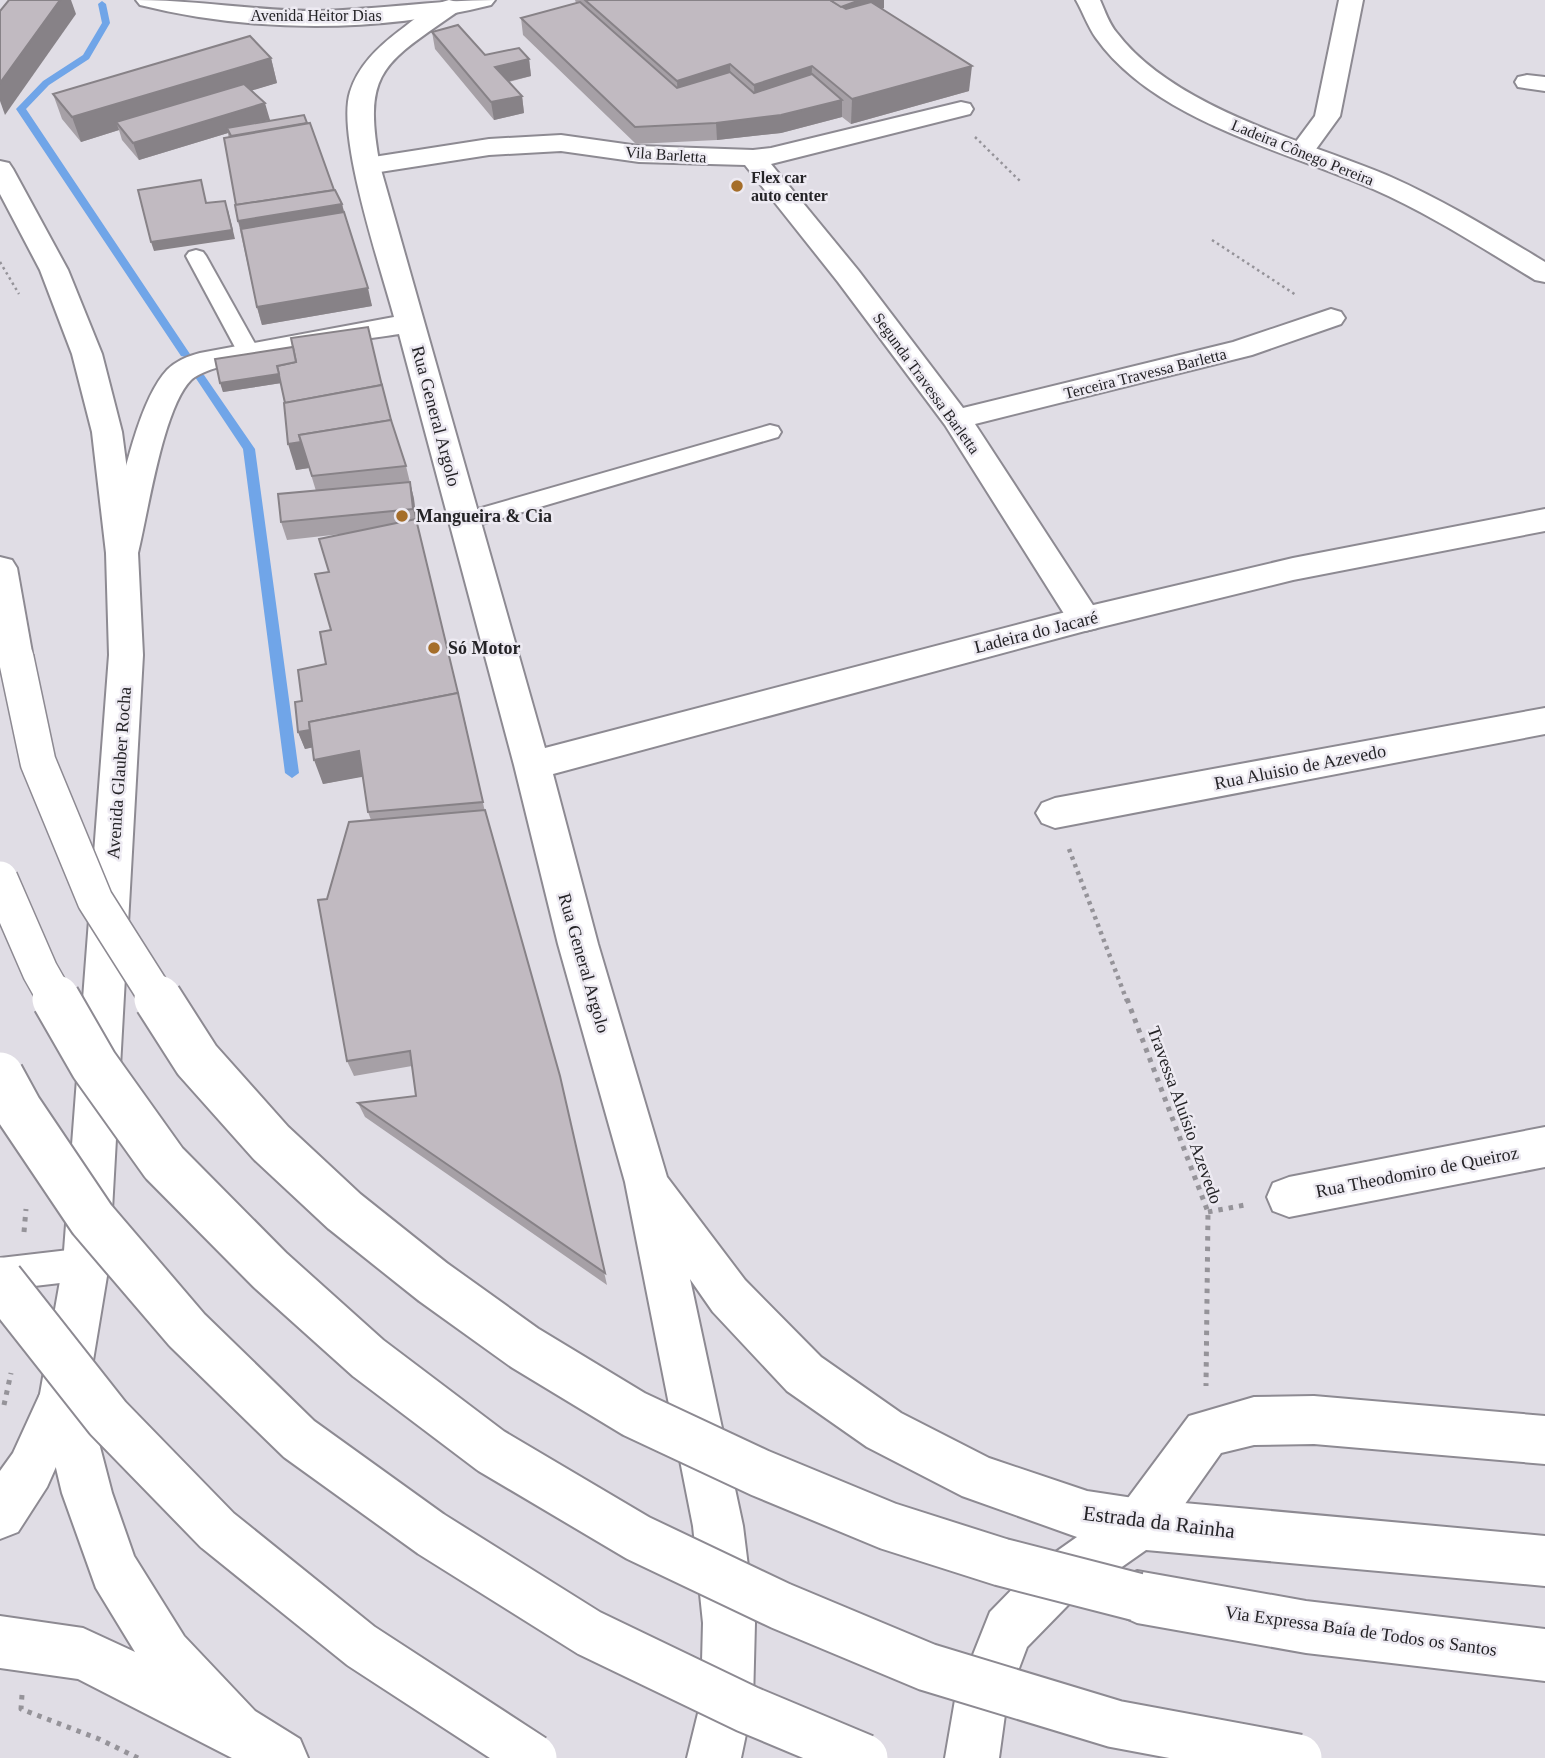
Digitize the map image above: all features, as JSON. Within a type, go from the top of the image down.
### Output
[{"type":"main road","name":"Avenida Heitor Dias","points":[[148,0],[228,15],[268,18],[355,18],[449,7],[483,0]]},
{"type":"main road","points":[[370,0],[410,7],[449,7]]},
{"type":"main road","name":"Ladeira Cônego Pereira","points":[[1088,0],[1099,28],[1115,46],[1170,92],[1205,112],[1382,183],[1428,205],[1545,274]]},
{"type":"main road","points":[[1302,151],[1327,116],[1351,0]]},
{"type":"main road","name":"Rua General Argolo","points":[[449,7],[388,52],[367,81],[361,93],[359,113],[367,166],[532,765],[578,944],[647,1182],[718,1526],[729,1623],[727,1701],[714,1758]]},
{"type":"main road","name":"Vila Barletta","points":[[367,166],[489,147],[561,143],[639,154],[753,158],[771,156],[955,111]]},
{"type":"main road","name":"Segunda Travessa Barletta","points":[[753,158],[848,276],[956,419],[1085,620]]},
{"type":"main road","name":"Avenida Glauber Rocha","points":[[0,169],[54,270],[88,354],[107,432],[122,553],[127,655],[86,1264],[64,1398],[30,1470],[0,1514]]},
{"type":"main road","name":"Terceira Travessa Barletta","points":[[956,419],[1242,349],[1331,318]]},
{"type":"main road","points":[[122,553],[149,440],[166,394],[177,377],[188,368],[200,362],[248,351],[411,323]]},
{"type":"main road","name":"Ladeira do Jacaré","points":[[532,765],[1085,620],[1293,569],[1545,520]]},
{"type":"main road","name":"Via Expressa Baía de Todos os Santos","points":[[0,568],[38,762],[95,900],[197,1060],[271,1143],[344,1211],[433,1282],[525,1348],[634,1414],[760,1473],[888,1526],[1001,1562],[1137,1597],[1306,1628],[1545,1655]]},
{"type":"main road","name":"Rua Aluisio de Azevedo","points":[[1055,813],[1545,721]]},
{"type":"main road","points":[[0,879],[40,971],[80,1041],[164,1163],[270,1270],[368,1359],[491,1451],[638,1538],[781,1606],[927,1667],[1115,1724],[1298,1758]]},
{"type":"main road","points":[[0,1076],[18,1109],[92,1219],[187,1331],[299,1439],[431,1534],[589,1633],[747,1709],[864,1758]]},
{"type":"main road","name":"Rua Theodomiro de Queiroz","points":[[1289,1197],[1545,1147]]},
{"type":"main road","name":"Estrada da Rainha","points":[[647,1182],[729,1296],[804,1374],[884,1430],[979,1479],[1087,1516],[1140,1524],[1545,1561]]},
{"type":"main road","points":[[0,1281],[108,1418],[217,1530],[361,1646],[533,1758]]},
{"type":"main road","name":"Avenida Glauber Rocha","points":[[64,1398],[87,1493],[114,1570],[166,1654],[236,1730]]},
{"type":"main road","points":[[972,1758],[981,1700],[1008,1630],[1051,1586],[1140,1524],[1206,1433],[1254,1421],[1314,1420],[1545,1440]]},
{"type":"main road","points":[[14,1644],[83,1654],[236,1730],[281,1758]]},
{"type":"lane","points":[[196,256],[248,351]]},
{"type":"lane","points":[[465,521],[770,432]]},
{"type":"lane","points":[[0,1273],[86,1264]]},
{"type":"path","points":[[955,111],[1022,183]]},
{"type":"path","points":[[1212,240],[1331,318]]},
{"type":"path","name":"Travessa Aluísio Azevedo","points":[[1055,813],[1208,1212],[1206,1433]]},
{"type":"path","points":[[14,1644],[21,1709],[99,1739],[138,1758]]},
{"type":"building","points":[[9,0],[60,0],[0,83],[0,11]]},
{"type":"building","points":[[585,0],[830,0],[846,9],[871,2],[972,66],[852,99],[812,66],[754,85],[730,64],[677,81]]},
{"type":"building","points":[[830,0],[860,0],[841,7]]},
{"type":"building","points":[[580,2],[677,88],[730,72],[754,93],[812,74],[842,100],[781,115],[716,123],[635,127],[521,18]]},
{"type":"building","points":[[458,25],[485,55],[519,48],[529,59],[495,67],[522,96],[491,102],[432,32]]},
{"type":"building","points":[[250,36],[271,58],[72,117],[53,94]]},
{"type":"building","points":[[244,84],[265,103],[133,143],[116,122]]},
{"type":"building","points":[[304,115],[307,123],[231,136],[227,128]]},
{"type":"building","points":[[310,123],[334,190],[236,205],[224,138]]},
{"type":"building","points":[[201,180],[206,203],[225,201],[232,230],[151,242],[138,190]]},
{"type":"building","points":[[335,190],[342,204],[238,221],[235,205]]},
{"type":"building","points":[[344,212],[368,288],[257,307],[241,229]]},
{"type":"building","points":[[368,327],[382,385],[285,403],[277,366],[296,362],[291,338]]},
{"type":"building","points":[[293,347],[296,362],[277,366],[279,374],[220,383],[215,359]]},
{"type":"building","points":[[382,385],[391,420],[299,435],[301,442],[288,444],[284,403]]},
{"type":"building","points":[[391,420],[406,466],[312,476],[299,435]]},
{"type":"building","points":[[410,482],[413,509],[281,522],[278,494]]},
{"type":"building","points":[[416,519],[458,693],[309,722],[310,730],[298,732],[295,702],[302,701],[298,670],[326,664],[320,632],[331,630],[315,574],[329,572],[319,539]]},
{"type":"building","points":[[458,693],[483,802],[368,812],[359,751],[314,760],[309,722]]},
{"type":"building","points":[[485,810],[560,1076],[605,1273],[358,1103],[416,1096],[410,1051],[347,1061],[318,900],[327,899],[349,822]]},
{"type":"waterway","points":[[102,4],[106,23],[86,57],[46,83],[21,109],[185,354]]},
{"type":"waterway","points":[[200,377],[249,449],[292,773]]},
{"type":"place","name":"Flex car auto center","points":[[737,186]]},
{"type":"place","name":"Mangueira & Cia","points":[[402,516]]},
{"type":"place","name":"Só Motor","points":[[434,648]]}]
